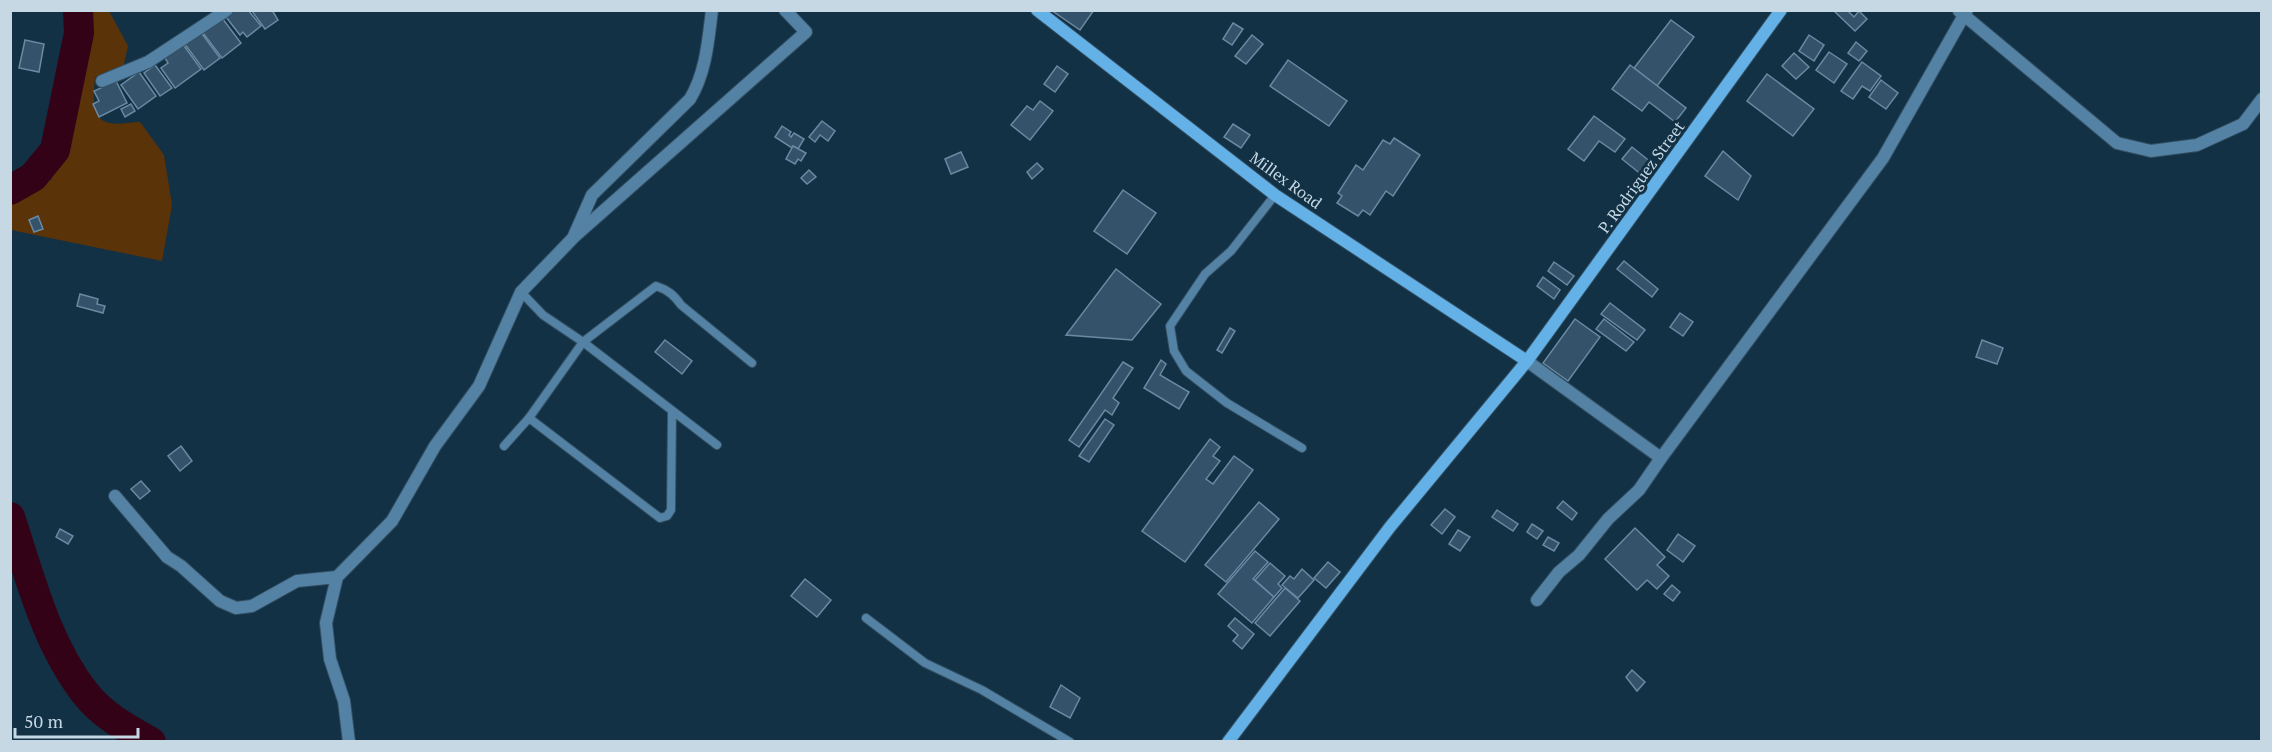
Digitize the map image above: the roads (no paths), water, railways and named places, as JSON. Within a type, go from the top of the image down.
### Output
[{"type":"street","points":[[102,81],[148,62],[227,10]]},
{"type":"street","points":[[573,237],[592,195],[690,99],[699,84],[706,58],[712,10]]},
{"type":"street","points":[[349,741],[344,701],[330,659],[326,623],[337,577],[392,521],[435,446],[479,386],[521,292],[573,237],[806,32],[785,10]]},
{"type":"street","name":"Millex Road","points":[[1037,10],[1275,195],[1527,361]]},
{"type":"street","name":"P. Rodriguez Street","points":[[1228,741],[1390,527],[1527,361],[1781,10]]},
{"type":"street","points":[[1537,600],[1559,572],[1579,555],[1608,519],[1639,490],[1660,458],[1883,158],[1963,12],[2117,143],[2151,152],[2197,145],[2243,124],[2262,99]]},
{"type":"street","points":[[1527,361],[1660,458]]},
{"type":"street","points":[[116,496],[167,557],[181,566],[220,601],[236,608],[252,606],[297,581],[337,577]]},
{"type":"lane","points":[[1275,195],[1231,251],[1205,274],[1170,326],[1174,351],[1186,371],[1227,403],[1302,448]]},
{"type":"lane","points":[[504,446],[529,418],[583,342],[656,286],[674,295],[681,305],[752,363]]},
{"type":"lane","points":[[521,292],[543,315],[583,342],[717,445]]},
{"type":"lane","points":[[529,418],[660,518],[667,516],[671,510],[672,412]]},
{"type":"lane","points":[[866,618],[925,663],[982,690],[1070,741]]},
{"type":"waterway","points":[[10,190],[33,177],[55,150],[79,33],[78,10]]},
{"type":"waterway","points":[[10,517],[40,609],[71,674],[99,708],[151,742]]}]
